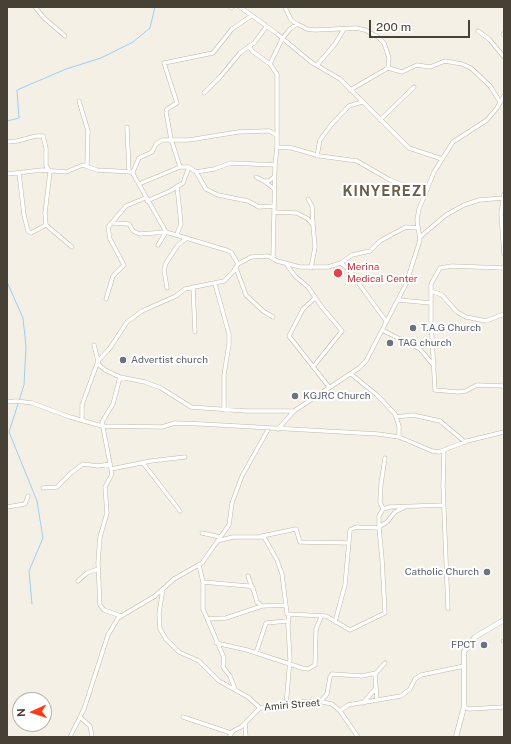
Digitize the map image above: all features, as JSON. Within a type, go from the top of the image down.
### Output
[{"type":"street","points":[[35,7],[44,18],[65,36]]},
{"type":"street","points":[[240,7],[317,65],[333,73],[409,148],[442,159]]},
{"type":"street","points":[[285,7],[292,20],[307,29],[356,28],[365,30],[378,37],[388,52],[388,68]]},
{"type":"street","points":[[180,167],[171,139],[166,112],[167,109],[177,103],[164,63],[213,53],[232,29],[251,16]]},
{"type":"street","points":[[270,64],[282,39],[297,24]]},
{"type":"street","points":[[204,93],[218,80],[240,53],[249,46],[266,27]]},
{"type":"street","points":[[317,65],[335,44],[344,29]]},
{"type":"street","points":[[478,31],[490,39],[504,57]]},
{"type":"street","points":[[249,46],[252,51],[270,64],[274,69],[278,80],[277,147],[274,177],[273,258]]},
{"type":"street","points":[[350,90],[388,68],[402,72],[416,65],[430,67],[445,61],[462,64],[471,68],[490,86],[500,102]]},
{"type":"street","points":[[380,120],[414,87]]},
{"type":"street","points":[[278,429],[294,410],[351,374],[366,362],[406,284],[420,237],[418,228],[419,210],[442,159],[453,142],[486,120],[497,108],[504,96]]},
{"type":"street","points":[[79,101],[88,131],[87,165]]},
{"type":"street","points":[[317,156],[320,140],[331,125],[349,106],[362,102]]},
{"type":"street","points":[[127,127],[131,172],[166,232]]},
{"type":"street","points":[[131,172],[139,158],[152,152],[159,141],[171,139],[190,140],[238,132],[270,131],[276,135]]},
{"type":"street","points":[[7,142],[43,136],[46,148],[46,166],[50,172],[46,225],[72,247]]},
{"type":"street","points":[[277,147],[300,149],[317,156],[357,161],[385,178],[426,194]]},
{"type":"street","points":[[196,172],[214,169],[231,163],[275,164]]},
{"type":"street","points":[[7,174],[42,170],[50,172],[66,172],[82,165],[87,165],[97,170],[131,172]]},
{"type":"street","points":[[139,184],[180,167],[189,167],[196,172],[206,189],[218,195],[248,201],[256,206],[274,206]]},
{"type":"street","points":[[106,299],[113,276],[124,265],[107,233],[108,227],[126,206],[170,191],[177,186],[184,180],[189,167]]},
{"type":"street","points":[[19,173],[24,215],[28,231],[31,233],[46,225]]},
{"type":"street","points":[[256,177],[269,181],[274,177]]},
{"type":"street","points":[[264,180],[274,189]]},
{"type":"street","points":[[177,186],[181,218],[177,234]]},
{"type":"street","points":[[420,237],[446,215],[464,205],[479,200],[503,196],[501,214],[504,254]]},
{"type":"street","points":[[308,199],[312,206],[315,247],[311,268]]},
{"type":"street","points":[[274,212],[296,212],[308,219],[313,225]]},
{"type":"street","points":[[113,223],[129,224],[133,231],[140,234],[166,232],[177,234],[231,252],[246,295],[263,311],[273,317]]},
{"type":"street","points":[[82,420],[82,405],[98,361],[110,348],[121,329],[134,316],[176,296],[185,289],[215,284],[228,278],[237,266],[257,256],[273,258],[287,265],[311,268],[328,267],[341,263],[352,255],[374,249],[380,241],[406,227],[418,228]]},
{"type":"street","points":[[158,244],[161,237],[166,232]]},
{"type":"street","points":[[167,288],[164,273],[166,263],[178,245],[187,238]]},
{"type":"street","points":[[341,263],[349,270],[361,289],[386,321]]},
{"type":"street","points":[[287,265],[295,276],[308,286],[315,298],[343,333],[313,367]]},
{"type":"street","points":[[504,268],[443,266],[434,276],[431,291],[431,327],[436,392],[466,391],[477,385],[504,386]]},
{"type":"street","points":[[215,284],[229,334],[229,344],[224,375],[224,410]]},
{"type":"street","points":[[193,287],[195,332]]},
{"type":"street","points":[[431,291],[442,295],[457,312],[466,317],[486,321],[504,314]]},
{"type":"street","points":[[315,298],[303,309],[289,336],[329,387]]},
{"type":"street","points":[[398,300],[431,303]]},
{"type":"street","points":[[382,330],[420,349],[434,367]]},
{"type":"street","points":[[94,345],[98,361],[105,370],[120,377],[159,386],[179,397],[191,407],[224,410],[294,410]]},
{"type":"street","points":[[351,374],[377,395],[396,417],[399,426],[399,436]]},
{"type":"street","points":[[120,377],[113,404],[103,420],[102,426],[112,476],[105,487],[107,513],[100,537],[98,569],[101,608],[121,616]]},
{"type":"street","points":[[8,403],[16,401],[32,403],[102,426],[162,427],[182,423],[399,436],[432,451],[444,451],[465,442],[504,432]]},
{"type":"street","points":[[396,417],[413,415],[440,421],[465,442]]},
{"type":"street","points":[[70,737],[81,718],[108,635],[121,616],[163,589],[174,579],[199,565],[231,521],[232,503],[242,476],[269,428]]},
{"type":"street","points":[[444,451],[444,505],[448,609]]},
{"type":"street","points":[[43,488],[57,487],[71,473],[83,464],[110,466],[185,457]]},
{"type":"street","points":[[383,509],[380,502],[385,458]]},
{"type":"street","points":[[143,463],[180,511]]},
{"type":"street","points":[[7,507],[25,504],[28,496]]},
{"type":"street","points":[[383,509],[407,506],[444,505]]},
{"type":"street","points":[[335,622],[345,585],[352,527],[379,527],[387,522],[395,512],[407,506]]},
{"type":"street","points":[[289,616],[322,615],[350,630],[384,613],[379,527],[379,516],[383,509]]},
{"type":"street","points":[[202,533],[218,539],[262,536],[296,529],[299,541],[302,543],[349,543]]},
{"type":"street","points":[[262,536],[273,553],[282,574],[286,612],[289,616]]},
{"type":"street","points":[[199,565],[203,582],[202,601],[216,643],[224,658],[223,668],[230,676],[235,688]]},
{"type":"street","points":[[78,581],[87,573],[98,569]]},
{"type":"street","points":[[248,576],[257,602],[262,606]]},
{"type":"street","points":[[203,582],[238,584],[252,588]]},
{"type":"street","name":"Amiri Street","points":[[163,589],[159,620],[162,634],[179,652],[199,661],[219,681],[235,688],[260,708],[286,706],[302,702],[321,701],[332,704],[340,711],[358,737]]},
{"type":"street","points":[[208,619],[226,618],[262,606],[286,605]]},
{"type":"street","points":[[216,643],[256,653],[305,669],[315,665],[316,629],[322,615]]},
{"type":"street","points":[[286,706],[290,664],[287,621],[289,616]]},
{"type":"street","points":[[456,737],[464,707],[464,652],[471,642],[504,620]]},
{"type":"street","points":[[256,653],[262,629],[266,623],[287,621]]},
{"type":"street","points":[[321,701],[327,694],[330,677],[332,674],[362,676],[376,673],[385,663]]},
{"type":"street","points":[[340,711],[348,705],[377,701],[404,694],[410,689],[417,677],[421,675],[464,666]]},
{"type":"street","points":[[376,673],[377,701]]},
{"type":"street","points":[[363,703],[376,688]]},
{"type":"street","points":[[464,707],[469,709],[504,707]]},
{"type":"street","points":[[229,737],[231,733],[245,723],[260,708]]},
{"type":"street","points":[[183,717],[231,733]]},
{"type":"street","points":[[81,718],[90,726],[92,737]]},
{"type":"street","points":[[245,723],[246,737]]},
{"type":"waterway","points":[[7,121],[19,118],[17,90],[66,69],[101,58],[133,42],[150,28],[155,7]]},
{"type":"waterway","points":[[7,282],[23,318],[26,347],[24,385],[9,432],[37,501],[43,538],[29,571],[32,604]]},
{"type":"place","name":"Merina Medical Center","points":[[338,273]]},
{"type":"place","name":"T.A.G Church","points":[[413,328]]},
{"type":"place","name":"TAG church","points":[[390,343]]},
{"type":"place","name":"Advertist church","points":[[123,360]]},
{"type":"place","name":"KGJRC Church","points":[[295,396]]},
{"type":"place","name":"Catholic Church","points":[[487,572]]},
{"type":"place","name":"FPCT","points":[[484,645]]},
{"type":"district","name":"KINYEREZI","points":[[385,192]]}]
